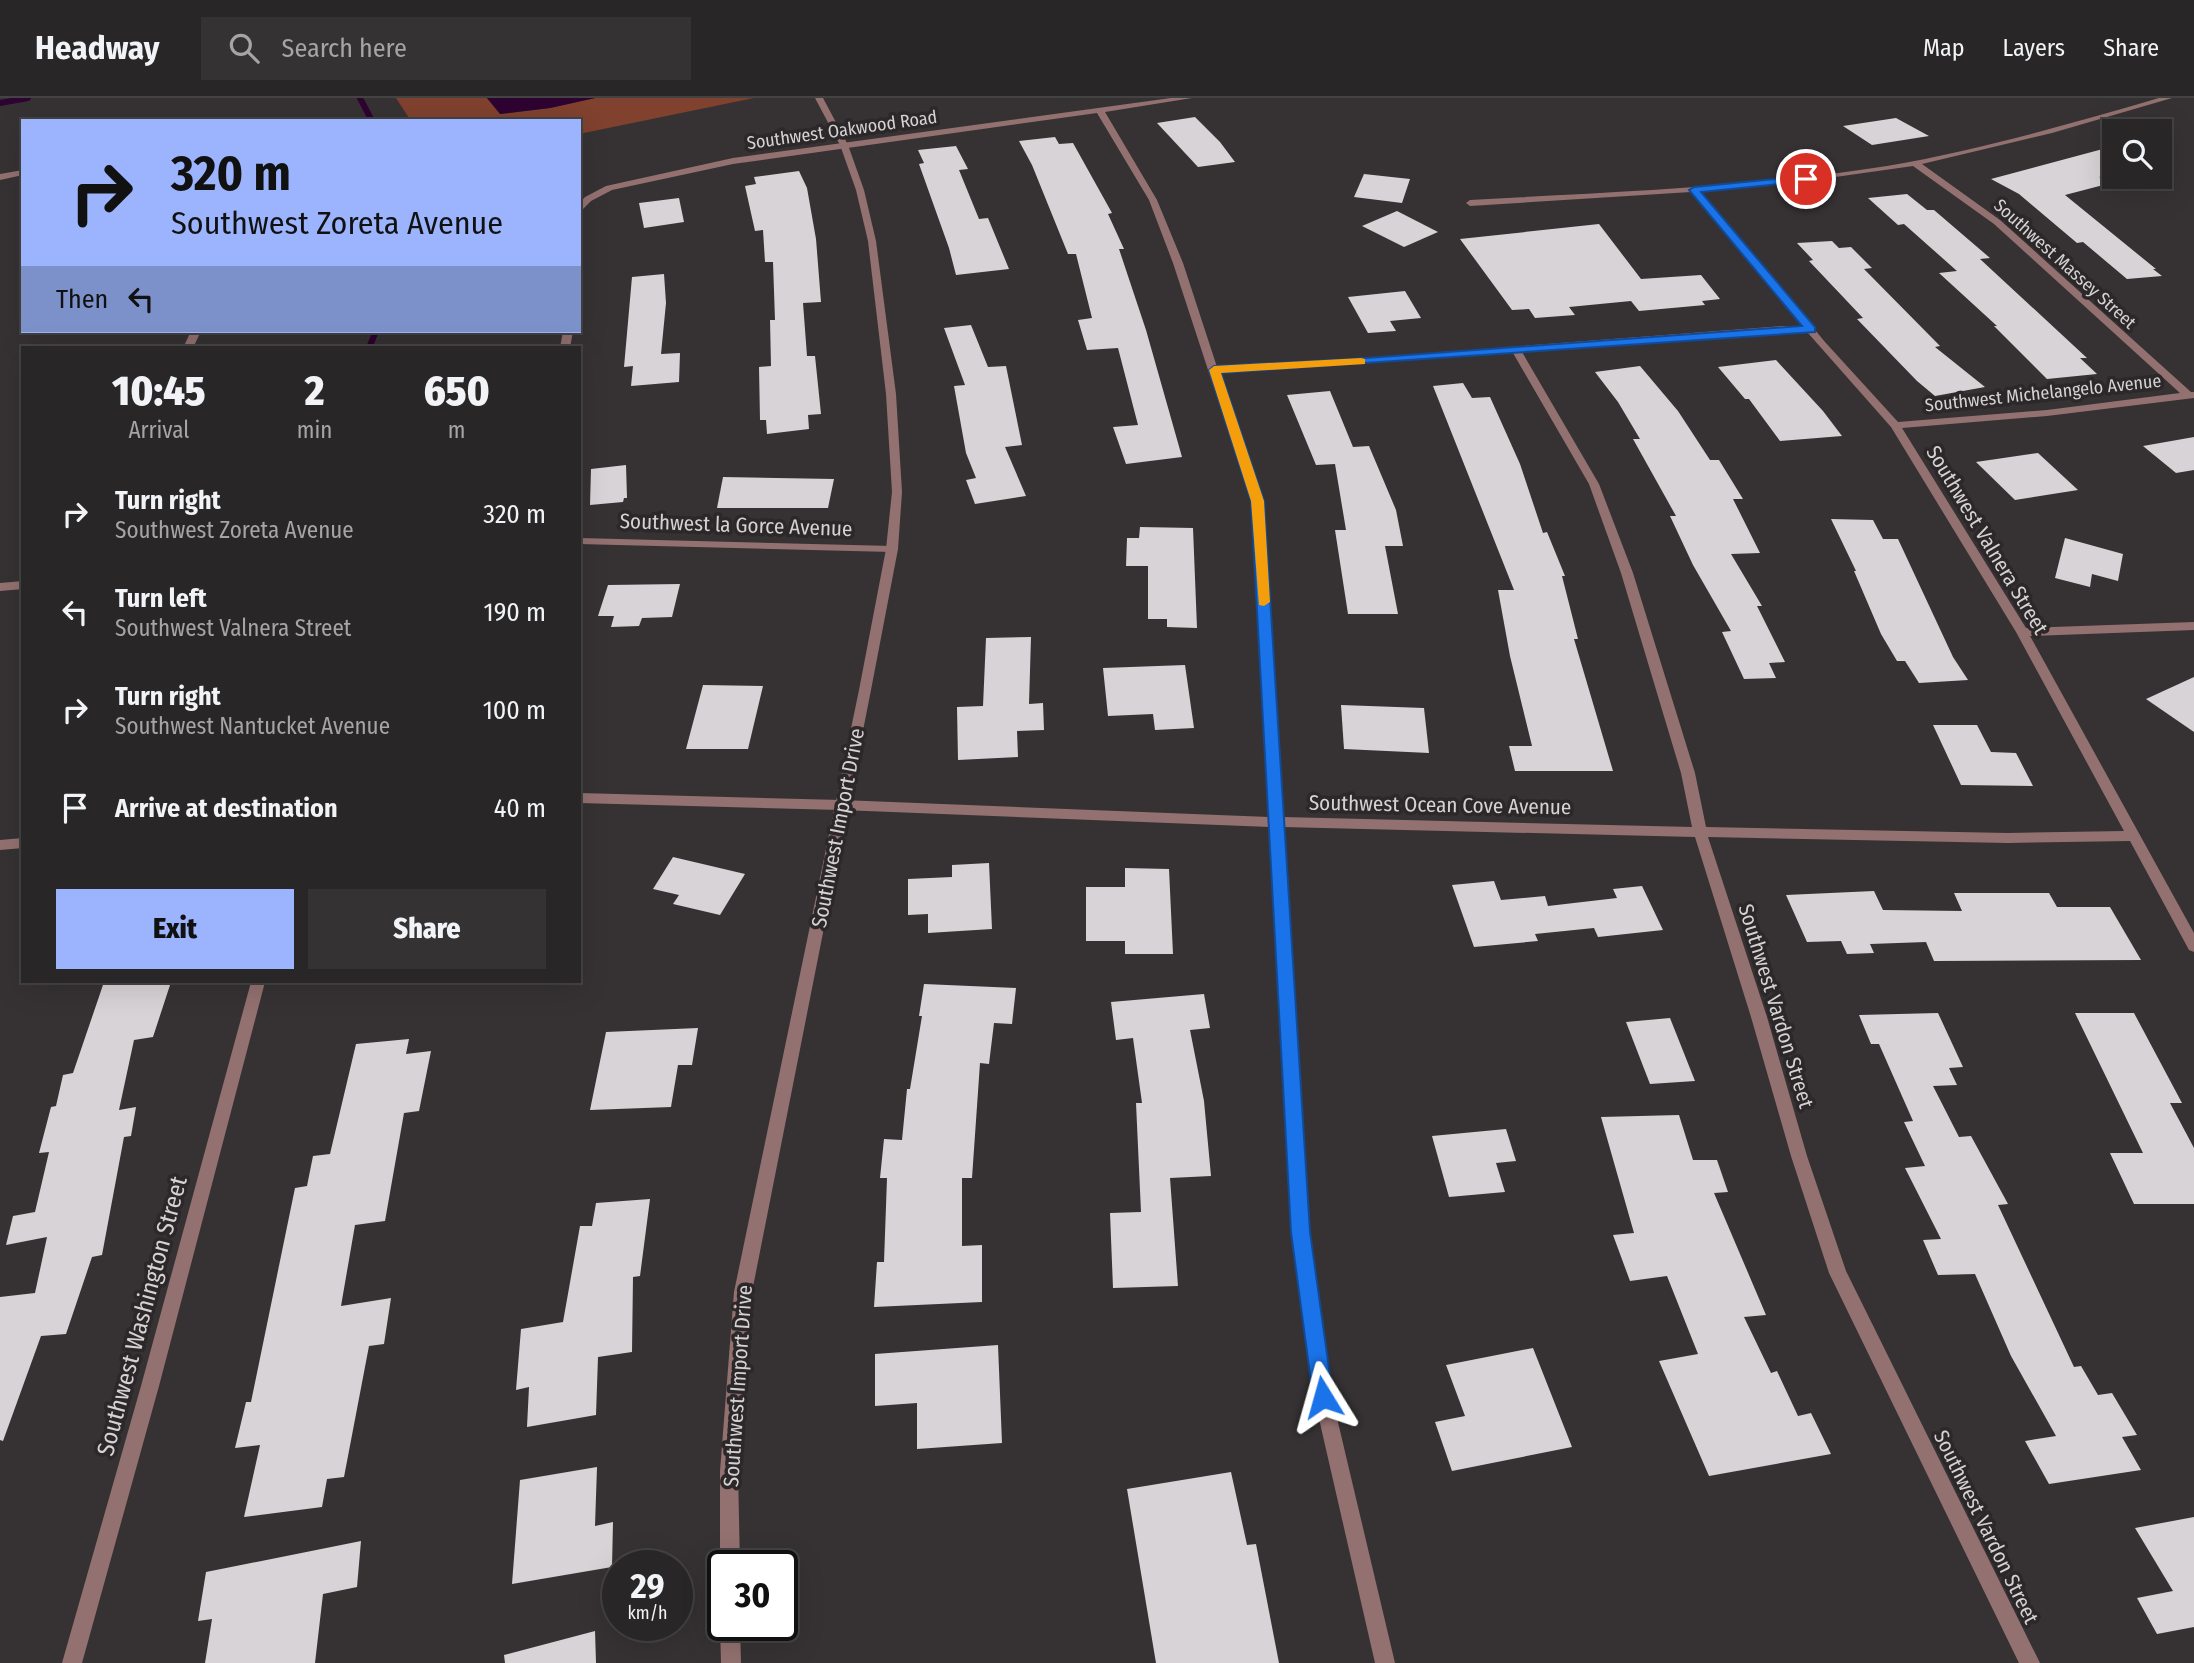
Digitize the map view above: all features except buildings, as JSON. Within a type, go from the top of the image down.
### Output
[{"type":"street","name":"Southwest Import Drive","points":[[730,1550],[730,1471],[743,1292],[892,549],[897,480],[891,394],[873,241],[860,190],[844,145],[819,98]]},
{"type":"street","name":"Southwest Oakwood Road","points":[[581,208],[588,200],[609,188],[660,175],[844,145],[1188,98]]},
{"type":"street","points":[[1470,203],[1694,190],[1824,177],[1915,163],[2168,98]]},
{"type":"street","points":[[1100,111],[1153,200],[1214,370],[1257,501],[1301,1232],[1323,1397],[1385,1663]]},
{"type":"street","name":"Southwest Massey Street","points":[[1915,163],[1997,222],[2191,395]]},
{"type":"street","points":[[0,177],[21,172]]},
{"type":"street","name":"Southwest Valnera Street","points":[[1694,190],[1895,425],[2022,632],[2194,946]]},
{"type":"street","points":[[1214,370],[1782,329],[1811,330]]},
{"type":"street","name":"Southwest Vardon Street","points":[[1516,350],[1594,484],[1627,573],[1688,774],[1700,832],[1759,1017],[1799,1156],[1838,1273],[2030,1663]]},
{"type":"street","name":"Southwest Michelangelo Avenue","points":[[1895,425],[2048,413],[2191,395]]},
{"type":"street","name":"Southwest la Gorce Avenue","points":[[581,541],[892,549]]},
{"type":"street","points":[[0,587],[21,585]]},
{"type":"street","points":[[2022,632],[2194,626]]},
{"type":"street","name":"Southwest Ocean Cove Avenue","points":[[581,798],[1275,822],[2008,838],[2133,836]]},
{"type":"street","points":[[0,845],[21,843]]},
{"type":"street","name":"Southwest Washington Street","points":[[72,1663],[258,983]]},
{"type":"street","points":[[730,1641],[731,1663]]},
{"type":"shaded area","points":[[396,98],[487,98],[501,114],[550,108],[595,98],[754,98],[581,134],[581,119],[410,119]]},
{"type":"shaded area","points":[[487,98],[595,98],[550,108],[500,114]]},
{"type":"waterway","points":[[0,103],[28,98]]},
{"type":"waterway","points":[[360,98],[371,119]]},
{"type":"waterway","points":[[370,346],[375,333]]},
{"type":"slow traffic","points":[[1264,602],[1257,501],[1214,370],[1361,362]]},
{"type":"route","points":[[1323,1397],[1301,1232],[1257,501],[1214,370],[1782,329],[1811,330],[1694,190],[1806,179]]}]
